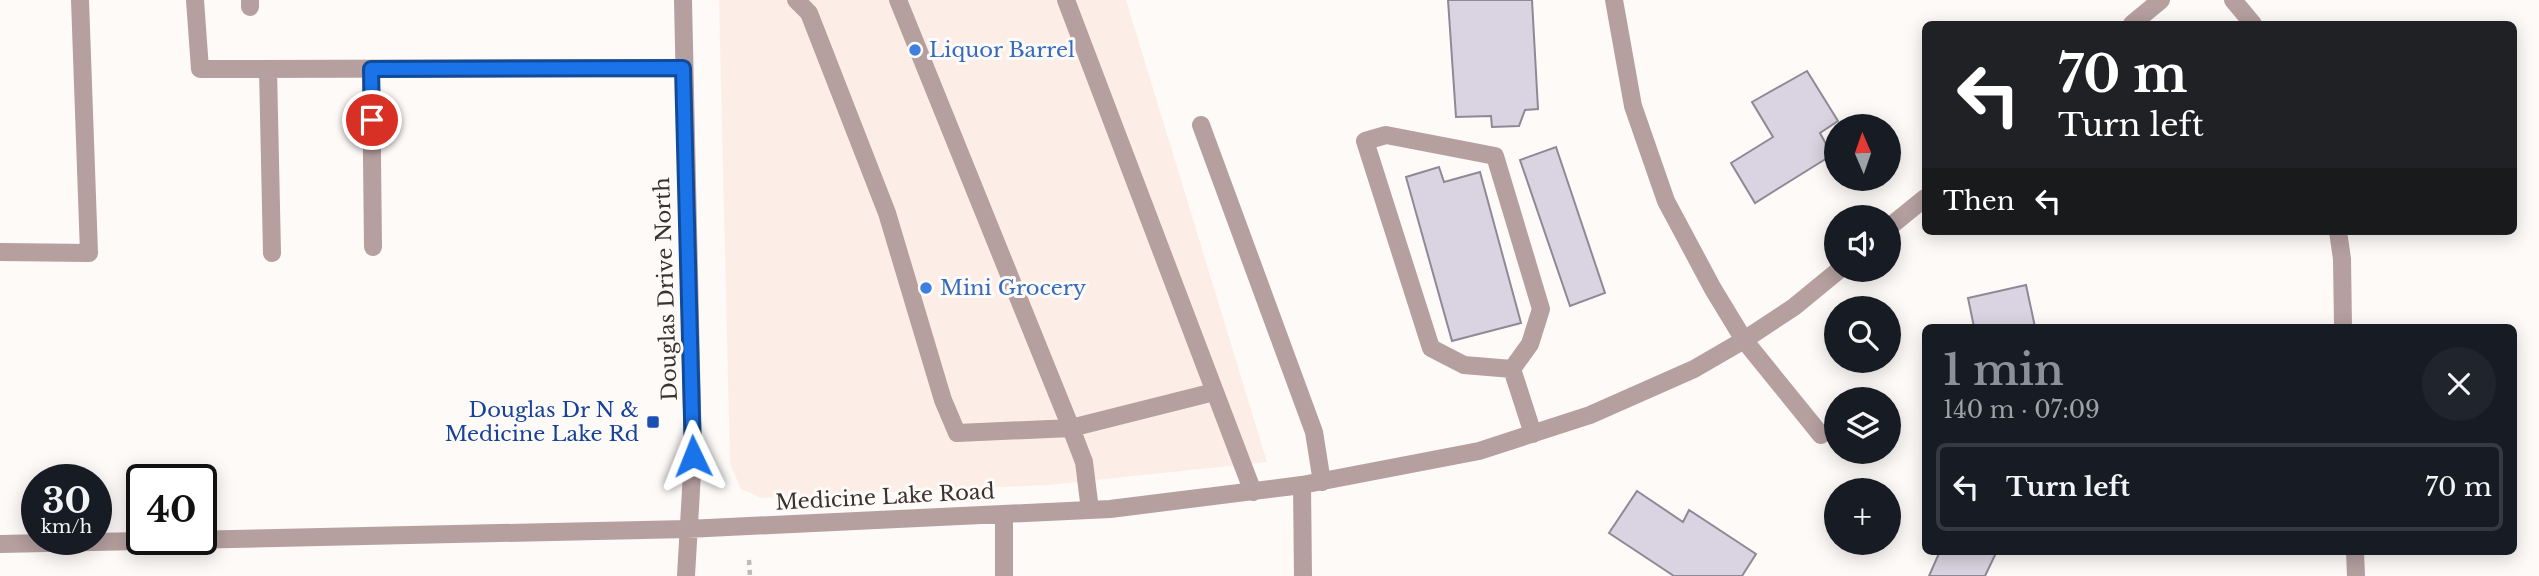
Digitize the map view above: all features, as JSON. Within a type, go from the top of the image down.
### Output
[{"type":"street","points":[[0,253],[89,253],[80,0]]},
{"type":"street","points":[[194,0],[200,69],[683,68]]},
{"type":"street","name":"Douglas Drive North","points":[[683,0],[693,456],[686,576]]},
{"type":"street","points":[[796,0],[809,13],[887,213],[943,400],[957,433],[1071,428],[1214,392]]},
{"type":"street","points":[[898,0],[1084,462],[1090,510]]},
{"type":"street","points":[[1066,0],[1253,492]]},
{"type":"street","points":[[1614,0],[1633,106],[1665,201],[1744,340],[1821,435]]},
{"type":"street","points":[[2136,21],[2161,0]]},
{"type":"street","points":[[2233,0],[2250,21]]},
{"type":"street","points":[[268,69],[272,253]]},
{"type":"street","points":[[371,69],[373,247]]},
{"type":"street","points":[[1201,125],[1314,432],[1322,482]]},
{"type":"street","points":[[1386,135],[1495,156],[1541,309],[1530,344],[1512,369],[1464,365],[1430,348],[1365,141],[1386,135]]},
{"type":"street","points":[[1901,217],[1922,200]]},
{"type":"street","points":[[2339,235],[2343,324]]},
{"type":"street","name":"Medicine Lake Road","points":[[0,544],[687,529],[1090,510],[1303,485],[1479,451],[1590,415],[1682,374],[1744,340],[1794,307],[1824,282]]},
{"type":"street","points":[[1512,369],[1533,434]]},
{"type":"street","points":[[1303,485],[1303,576]]},
{"type":"street","points":[[1004,514],[1004,576]]},
{"type":"street","points":[[2355,555],[2356,576]]},
{"type":"path","points":[[749,560],[750,576]]},
{"type":"shaded area","points":[[719,0],[1126,0],[1267,462],[1048,485],[761,498],[741,489],[730,464]]},
{"type":"building","points":[[1448,0],[1532,0],[1538,109],[1525,110],[1519,126],[1492,127],[1491,116],[1456,117]]},
{"type":"building","points":[[1807,71],[1834,114],[1824,114],[1824,130],[1820,133],[1824,140],[1824,160],[1755,203],[1731,163],[1773,137],[1752,102]]},
{"type":"building","points":[[1556,147],[1605,293],[1570,306],[1520,160]]},
{"type":"building","points":[[1439,167],[1444,182],[1480,172],[1521,323],[1452,341],[1406,177]]},
{"type":"building","points":[[2026,285],[2034,324],[1973,324],[1968,298]]},
{"type":"building","points":[[1637,491],[1683,522],[1689,510],[1756,554],[1742,576],[1674,576],[1609,533]]},
{"type":"building","points":[[1938,555],[1995,555],[1985,576],[1929,576]]},
{"type":"place","name":"Liquor Barrel","points":[[915,50]]},
{"type":"place","name":"Mini Grocery","points":[[926,288]]},
{"type":"place","name":"Douglas Dr N & Medicine Lake Rd","points":[[653,422]]},
{"type":"route","points":[[372,120],[371,69],[683,68],[693,456]]}]
